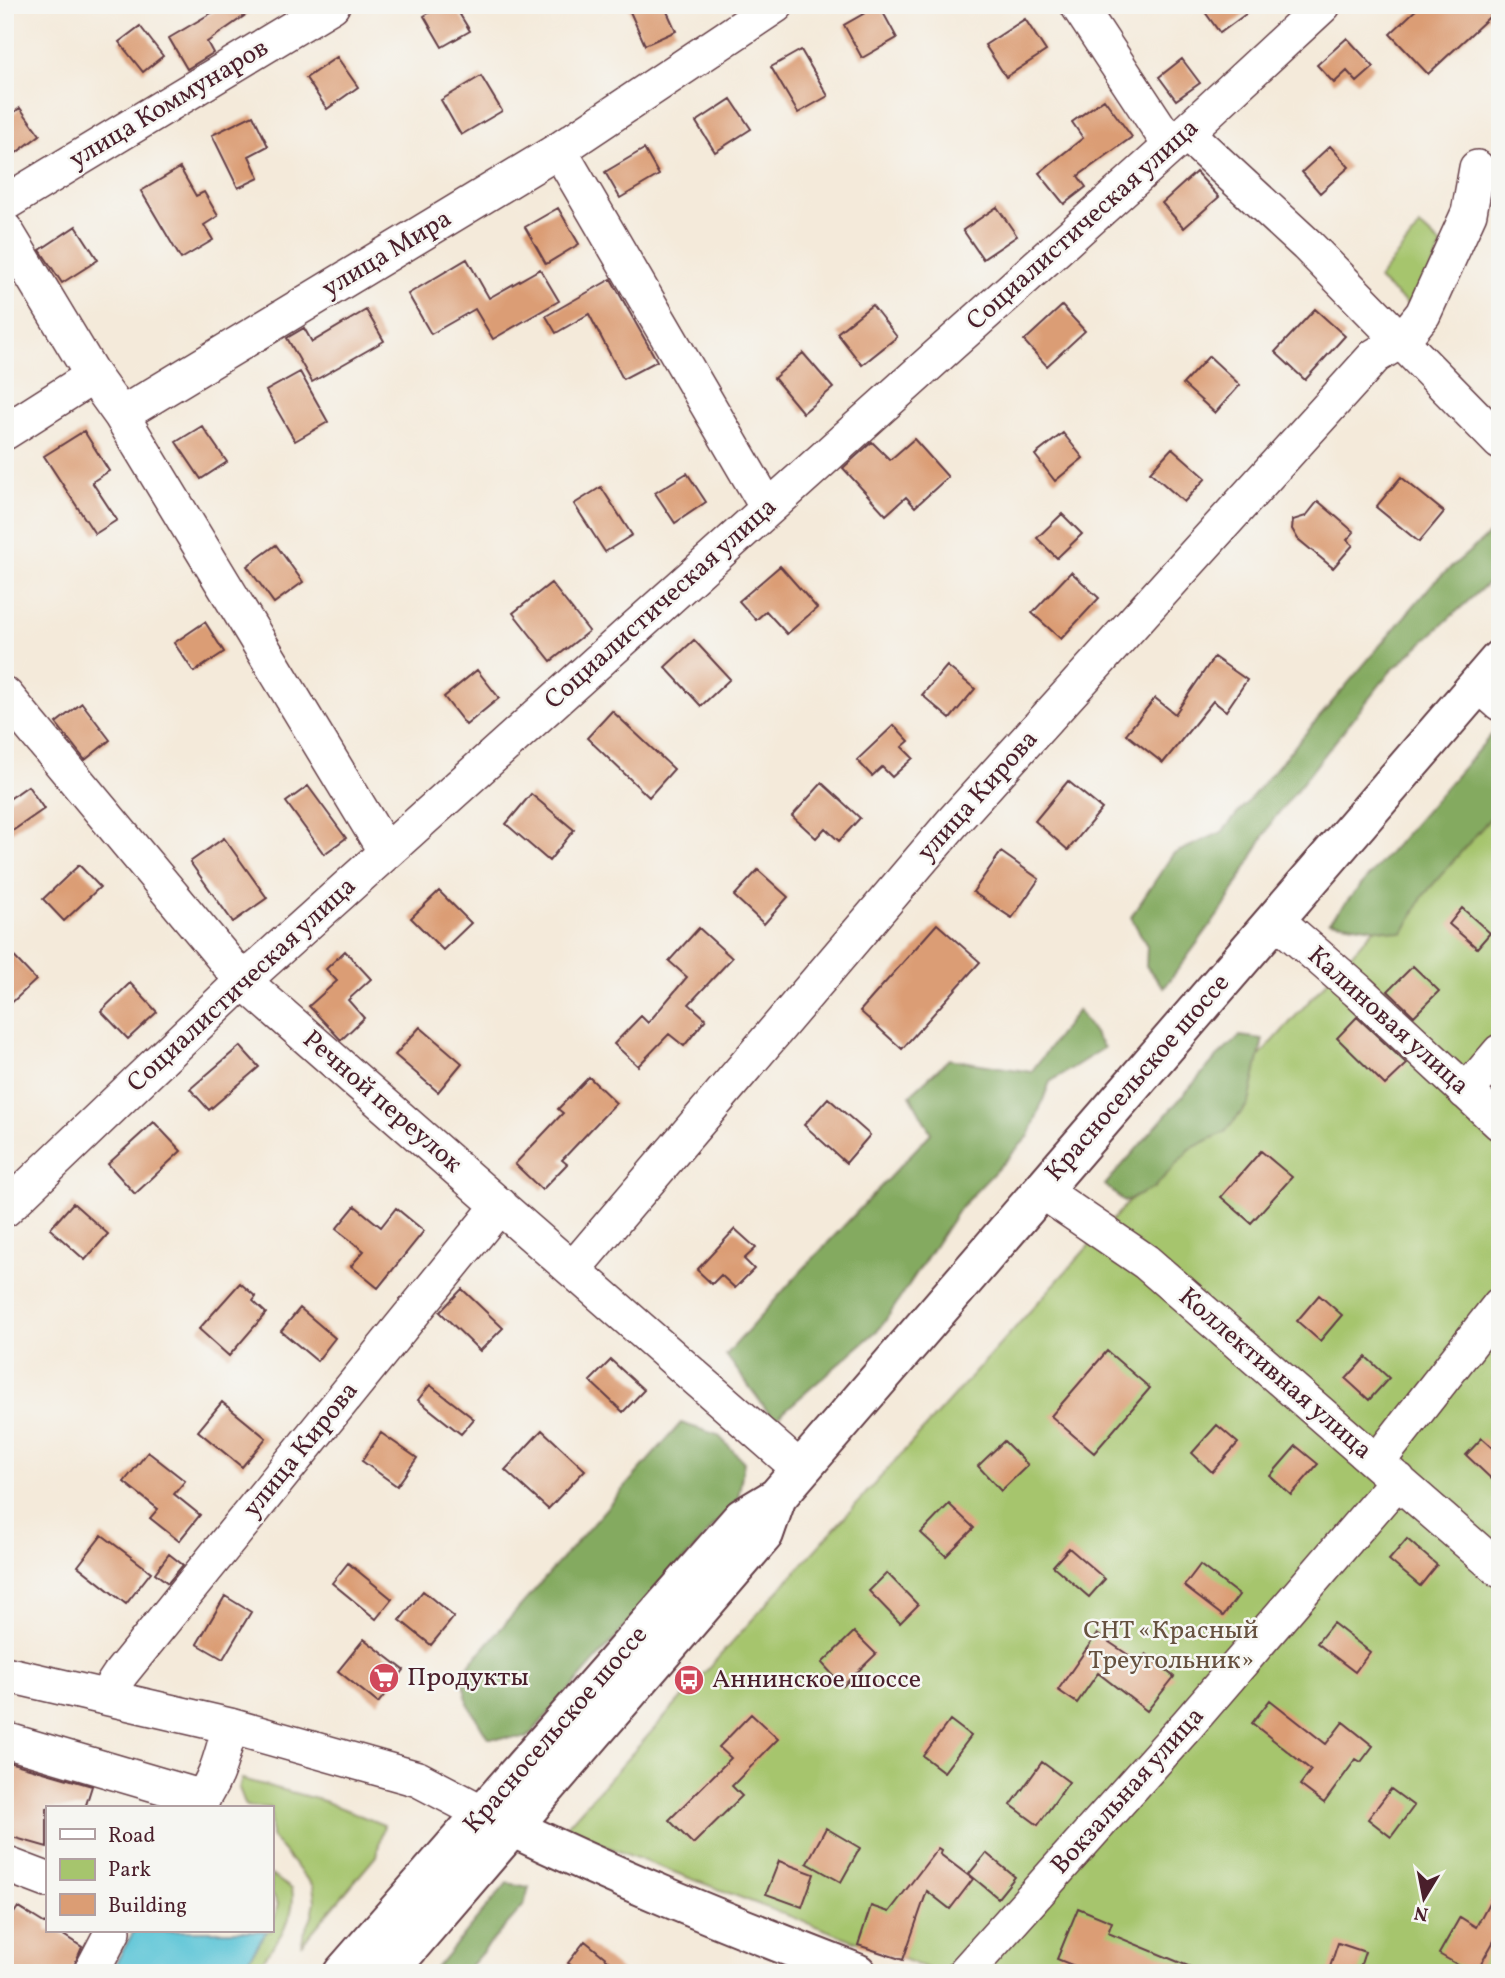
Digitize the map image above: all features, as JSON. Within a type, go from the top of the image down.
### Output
[{"type":"main road","name":"Красносельское шоссе","points":[[387,1973],[498,1820],[742,1518],[788,1483],[1275,919],[1493,682]]},
{"type":"main road","name":"Красносельское шоссе","points":[[343,1973],[498,1820]]},
{"type":"main road","points":[[498,1820],[554,1849],[686,1906],[857,1973]]},
{"type":"street","name":"улица Коммунаров","points":[[5,203],[332,5]]},
{"type":"street","name":"улица Мира","points":[[121,415],[559,150],[776,5]]},
{"type":"street","points":[[1078,5],[1179,139],[1307,245],[1500,442]]},
{"type":"street","name":"Социалистическая улица","points":[[5,1209],[243,981],[1179,139],[1323,5]]},
{"type":"street","points":[[559,150],[768,508]]},
{"type":"street","points":[[1402,341],[1423,313],[1469,214],[1477,168]]},
{"type":"street","points":[[5,230],[93,376],[121,415],[386,852]]},
{"type":"street","name":"улица Кирова","points":[[573,1269],[952,823],[1375,356],[1402,341]]},
{"type":"street","points":[[5,432],[93,376]]},
{"type":"street","name":"Речной переулок","points":[[5,695],[243,981],[573,1269],[788,1483]]},
{"type":"street","name":"Калиновая улица","points":[[1275,919],[1358,991],[1500,1123]]},
{"type":"street","points":[[1466,1092],[1500,1052]]},
{"type":"street","name":"Коллективная улица","points":[[1041,1190],[1146,1262],[1387,1471],[1494,1552]]},
{"type":"street","name":"улица Кирова","points":[[105,1697],[130,1662],[500,1205]]},
{"type":"street","name":"Вокзальная улица","points":[[965,1973],[1188,1724],[1387,1471],[1500,1305]]},
{"type":"street","points":[[5,1674],[230,1726],[418,1779],[498,1820]]},
{"type":"street","points":[[5,1740],[198,1803],[220,1765],[230,1726]]},
{"type":"street","points":[[5,1864],[46,1880]]},
{"type":"street","points":[[92,1973],[112,1932]]},
{"type":"green space","points":[[1420,226],[1442,246],[1413,309],[1378,279]]},
{"type":"green space","points":[[1500,525],[1500,572],[1390,672],[1273,820],[1224,907],[1164,988],[1146,966],[1147,946],[1131,917],[1173,854],[1222,832],[1433,583]]},
{"type":"green space","points":[[1500,725],[1500,807],[1423,896],[1403,933],[1330,921]]},
{"type":"green space","name":"СНТ «Красный Треугольник»","points":[[1500,789],[1500,1973],[939,1973],[563,1830]]},
{"type":"green space","points":[[1078,1010],[1104,1048],[1050,1082],[1029,1136],[959,1209],[881,1327],[774,1420],[726,1355],[931,1133],[910,1095],[949,1059],[1031,1072]]},
{"type":"green space","points":[[1240,1036],[1263,1039],[1249,1103],[1225,1132],[1190,1149],[1154,1188],[1124,1202],[1105,1185],[1214,1060]]},
{"type":"green space","points":[[681,1423],[718,1435],[744,1462],[738,1499],[527,1738],[488,1738],[468,1704],[461,1674]]},
{"type":"green space","points":[[242,1779],[324,1801],[384,1825],[376,1856],[301,1945],[312,1916],[315,1901],[313,1886],[273,1839],[273,1806],[246,1806],[239,1788]]},
{"type":"green space","points":[[273,1876],[292,1889],[291,1912],[282,1934],[253,1973],[239,1973],[266,1932],[273,1932],[278,1904],[273,1895]]},
{"type":"green space","points":[[507,1883],[529,1887],[524,1905],[464,1973],[432,1973]]},
{"type":"water","points":[[133,1932],[266,1932],[239,1973],[110,1973]]},
{"type":"building","points":[[225,5],[260,5],[207,42],[213,53],[187,69],[169,38]]},
{"type":"building","points":[[442,5],[454,5],[470,31],[442,47],[424,16]]},
{"type":"building","points":[[627,5],[664,5],[676,31],[645,45]]},
{"type":"building","points":[[879,5],[897,38],[862,58],[844,25]]},
{"type":"building","points":[[1200,5],[1258,5],[1220,33]]},
{"type":"building","points":[[1421,5],[1500,7],[1428,74],[1390,34]]},
{"type":"building","points":[[1025,19],[1046,51],[1006,77],[985,45]]},
{"type":"building","points":[[140,26],[163,56],[143,72],[119,42]]},
{"type":"building","points":[[1347,38],[1374,67],[1357,82],[1347,71],[1334,83],[1317,65]]},
{"type":"building","points":[[801,50],[828,96],[798,113],[771,67]]},
{"type":"building","points":[[337,57],[358,87],[327,109],[306,78]]},
{"type":"building","points":[[1182,59],[1200,83],[1176,100],[1159,77]]},
{"type":"building","points":[[481,76],[502,111],[461,135],[441,100]]},
{"type":"building","points":[[731,99],[751,129],[715,152],[696,122]]},
{"type":"building","points":[[1104,99],[1132,137],[1078,176],[1086,187],[1064,204],[1039,173],[1083,138],[1072,122]]},
{"type":"building","points":[[20,108],[40,135],[16,153],[5,139],[5,119]]},
{"type":"building","points":[[253,115],[268,146],[249,156],[259,178],[238,188],[212,135]]},
{"type":"building","points":[[1330,146],[1349,167],[1320,193],[1302,172]]},
{"type":"building","points":[[644,149],[659,175],[620,198],[605,172]]},
{"type":"building","points":[[180,168],[196,196],[204,192],[218,216],[204,225],[213,240],[181,259],[141,191]]},
{"type":"building","points":[[1196,172],[1219,197],[1184,228],[1162,203]]},
{"type":"building","points":[[997,207],[1017,236],[983,259],[963,230]]},
{"type":"building","points":[[558,208],[579,244],[546,264],[525,227]]},
{"type":"building","points":[[76,226],[98,260],[62,283],[40,250]]},
{"type":"building","points":[[467,259],[489,298],[540,269],[559,301],[493,339],[475,309],[431,334],[408,294]]},
{"type":"building","points":[[611,279],[657,361],[623,379],[589,314],[556,333],[546,316]]},
{"type":"building","points":[[872,305],[897,337],[862,365],[837,333]]},
{"type":"building","points":[[1062,306],[1085,331],[1047,366],[1024,341]]},
{"type":"building","points":[[1315,309],[1345,336],[1305,380],[1275,352]]},
{"type":"building","points":[[366,310],[384,341],[312,382],[287,338],[304,328],[312,342]]},
{"type":"building","points":[[803,353],[833,388],[803,413],[774,378]]},
{"type":"building","points":[[1209,356],[1240,385],[1215,413],[1183,384]]},
{"type":"building","points":[[300,372],[328,422],[295,441],[266,391]]},
{"type":"building","points":[[202,426],[227,462],[201,479],[176,442]]},
{"type":"building","points":[[84,431],[109,471],[92,482],[117,520],[95,534],[44,456]]},
{"type":"building","points":[[1063,433],[1083,458],[1055,481],[1035,455]]},
{"type":"building","points":[[914,439],[948,477],[915,507],[906,497],[886,515],[843,468],[872,442],[890,460]]},
{"type":"building","points":[[1172,448],[1206,478],[1184,502],[1150,472]]},
{"type":"building","points":[[687,473],[706,502],[675,523],[655,493]]},
{"type":"building","points":[[1401,477],[1444,512],[1419,542],[1376,507]]},
{"type":"building","points":[[601,487],[632,535],[605,552],[574,504]]},
{"type":"building","points":[[1318,501],[1354,532],[1347,540],[1353,545],[1333,568],[1298,539],[1292,529],[1293,520],[1306,516]]},
{"type":"building","points":[[1062,514],[1082,534],[1057,558],[1037,538]]},
{"type":"building","points":[[276,545],[303,582],[274,603],[247,566]]},
{"type":"building","points":[[780,566],[817,608],[787,634],[766,611],[756,620],[739,601]]},
{"type":"building","points":[[1071,572],[1099,598],[1061,639],[1032,613]]},
{"type":"building","points":[[551,583],[589,631],[551,661],[513,613]]},
{"type":"building","points":[[205,622],[224,652],[194,672],[174,643]]},
{"type":"building","points":[[694,640],[730,679],[701,706],[665,667]]},
{"type":"building","points":[[1214,657],[1247,680],[1226,711],[1213,701],[1163,763],[1126,734],[1155,698],[1175,714]]},
{"type":"building","points":[[947,666],[975,689],[950,719],[922,695]]},
{"type":"building","points":[[477,670],[499,698],[466,725],[444,697]]},
{"type":"building","points":[[82,703],[110,740],[85,760],[56,723]]},
{"type":"building","points":[[612,711],[674,769],[649,797],[587,738]]},
{"type":"building","points":[[894,725],[909,741],[902,747],[913,758],[892,777],[882,767],[872,776],[857,760]]},
{"type":"building","points":[[1068,781],[1102,809],[1068,850],[1035,821]]},
{"type":"building","points":[[822,783],[860,818],[839,841],[825,828],[816,838],[792,816]]},
{"type":"building","points":[[28,786],[44,809],[5,836],[5,802]]},
{"type":"building","points":[[308,786],[346,838],[324,854],[286,802]]},
{"type":"building","points":[[531,794],[574,830],[549,861],[506,824]]},
{"type":"building","points":[[224,838],[267,898],[233,922],[190,862]]},
{"type":"building","points":[[1001,852],[1039,879],[1012,918],[973,892]]},
{"type":"building","points":[[79,865],[100,887],[64,921],[43,899]]},
{"type":"building","points":[[758,870],[788,897],[764,924],[734,896]]},
{"type":"building","points":[[439,891],[471,923],[443,950],[411,918]]},
{"type":"building","points":[[1462,908],[1490,933],[1477,948],[1449,924]]},
{"type":"building","points":[[937,924],[980,962],[902,1049],[860,1011]]},
{"type":"building","points":[[699,928],[732,958],[689,1004],[706,1019],[684,1046],[669,1034],[638,1066],[614,1044],[641,1016],[648,1023],[687,977],[669,961]]},
{"type":"building","points":[[5,947],[36,980],[5,1009]]},
{"type":"building","points":[[345,951],[371,979],[348,1000],[364,1018],[341,1040],[309,1006],[337,981],[326,969]]},
{"type":"building","points":[[1413,966],[1439,991],[1414,1016],[1388,991]]},
{"type":"building","points":[[130,983],[157,1012],[128,1039],[101,1011]]},
{"type":"building","points":[[1357,1017],[1407,1064],[1385,1085],[1337,1038]]},
{"type":"building","points":[[420,1027],[462,1063],[438,1092],[395,1055]]},
{"type":"building","points":[[240,1046],[259,1067],[209,1110],[190,1089]]},
{"type":"building","points":[[589,1077],[616,1103],[562,1160],[567,1164],[542,1190],[515,1164],[563,1113],[558,1109]]},
{"type":"building","points":[[828,1098],[870,1135],[846,1163],[804,1125]]},
{"type":"building","points":[[154,1122],[181,1151],[135,1194],[108,1164]]},
{"type":"building","points":[[1261,1151],[1292,1177],[1251,1223],[1221,1197]]},
{"type":"building","points":[[73,1203],[108,1234],[85,1260],[50,1229]]},
{"type":"building","points":[[355,1206],[381,1227],[396,1208],[424,1231],[378,1288],[351,1266],[364,1251],[336,1229]]},
{"type":"building","points":[[735,1229],[756,1248],[744,1259],[754,1269],[735,1288],[721,1275],[712,1284],[697,1270]]},
{"type":"building","points":[[240,1283],[256,1297],[253,1301],[266,1313],[229,1356],[199,1329]]},
{"type":"building","points":[[462,1289],[503,1328],[480,1351],[440,1312]]},
{"type":"building","points":[[1319,1295],[1342,1315],[1320,1341],[1297,1321]]},
{"type":"building","points":[[300,1308],[335,1338],[317,1361],[281,1331]]},
{"type":"building","points":[[1107,1351],[1150,1388],[1094,1453],[1051,1416]]},
{"type":"building","points":[[1366,1357],[1389,1378],[1369,1400],[1346,1379]]},
{"type":"building","points":[[611,1360],[644,1390],[623,1412],[590,1381]]},
{"type":"building","points":[[430,1385],[474,1419],[461,1434],[418,1400]]},
{"type":"building","points":[[222,1402],[266,1438],[242,1467],[198,1431]]},
{"type":"building","points":[[1217,1425],[1238,1443],[1212,1472],[1192,1453]]},
{"type":"building","points":[[542,1430],[585,1470],[548,1509],[505,1470]]},
{"type":"building","points":[[381,1433],[417,1458],[397,1486],[362,1461]]},
{"type":"building","points":[[1482,1438],[1500,1454],[1500,1487],[1466,1455]]},
{"type":"building","points":[[1004,1441],[1028,1465],[1001,1491],[978,1466]]},
{"type":"building","points":[[1296,1446],[1318,1464],[1291,1495],[1270,1476]]},
{"type":"building","points":[[148,1452],[185,1481],[174,1494],[200,1515],[179,1541],[150,1518],[158,1509],[124,1482]]},
{"type":"building","points":[[949,1504],[974,1528],[946,1556],[921,1533]]},
{"type":"building","points":[[102,1535],[151,1572],[126,1604],[78,1566]]},
{"type":"building","points":[[1407,1539],[1437,1565],[1420,1586],[1389,1560]]},
{"type":"building","points":[[1069,1548],[1105,1579],[1089,1597],[1053,1566]]},
{"type":"building","points":[[169,1554],[183,1565],[168,1583],[155,1573]]},
{"type":"building","points":[[348,1563],[392,1599],[376,1619],[332,1583]]},
{"type":"building","points":[[1200,1565],[1239,1595],[1223,1616],[1184,1586]]},
{"type":"building","points":[[887,1573],[918,1605],[900,1623],[869,1591]]},
{"type":"building","points":[[423,1591],[454,1617],[431,1645],[400,1620]]},
{"type":"building","points":[[225,1596],[251,1612],[223,1659],[197,1644]]},
{"type":"building","points":[[1333,1623],[1370,1652],[1355,1672],[1317,1643]]},
{"type":"building","points":[[854,1632],[876,1654],[843,1686],[822,1663]]},
{"type":"building","points":[[1097,1634],[1139,1662],[1146,1654],[1174,1677],[1147,1711],[1098,1673],[1077,1703],[1058,1690]]},
{"type":"building","points":[[364,1639],[404,1670],[378,1703],[338,1671]]},
{"type":"building","points":[[1270,1700],[1326,1744],[1343,1722],[1373,1746],[1361,1762],[1356,1759],[1324,1803],[1300,1785],[1311,1770],[1252,1723]]},
{"type":"building","points":[[751,1714],[778,1739],[732,1786],[742,1796],[693,1844],[669,1820],[731,1758],[719,1747]]},
{"type":"building","points":[[950,1720],[971,1736],[944,1772],[923,1756]]},
{"type":"building","points":[[5,1761],[92,1786],[86,1806],[46,1806],[46,1847],[5,1835]]},
{"type":"building","points":[[1042,1762],[1069,1782],[1038,1825],[1011,1805]]},
{"type":"building","points":[[1391,1789],[1414,1806],[1391,1837],[1368,1819]]},
{"type":"building","points":[[826,1828],[860,1848],[841,1882],[807,1863]]},
{"type":"building","points":[[938,1848],[941,1850],[940,1854],[973,1879],[950,1909],[927,1891],[903,1960],[858,1945],[871,1906],[889,1912]]},
{"type":"building","points":[[986,1853],[1015,1877],[998,1898],[969,1874]]},
{"type":"building","points":[[779,1861],[814,1874],[802,1907],[766,1894]]},
{"type":"building","points":[[1500,1882],[1500,1930],[1476,1973],[1472,1973],[1439,1954],[1460,1917],[1476,1927]]},
{"type":"building","points":[[18,1907],[46,1924],[46,1932],[59,1932],[82,1947],[71,1973],[5,1973],[5,1927]]},
{"type":"building","points":[[1078,1908],[1112,1922],[1108,1933],[1205,1973],[1092,1973],[1057,1959]]},
{"type":"building","points":[[585,1941],[624,1973],[581,1973],[568,1963]]},
{"type":"building","points":[[1338,1943],[1365,1952],[1358,1973],[1328,1973]]},
{"type":"place","name":"Продукты","points":[[384,1678]]},
{"type":"place","name":"Аннинское шоссе","points":[[689,1680]]}]
